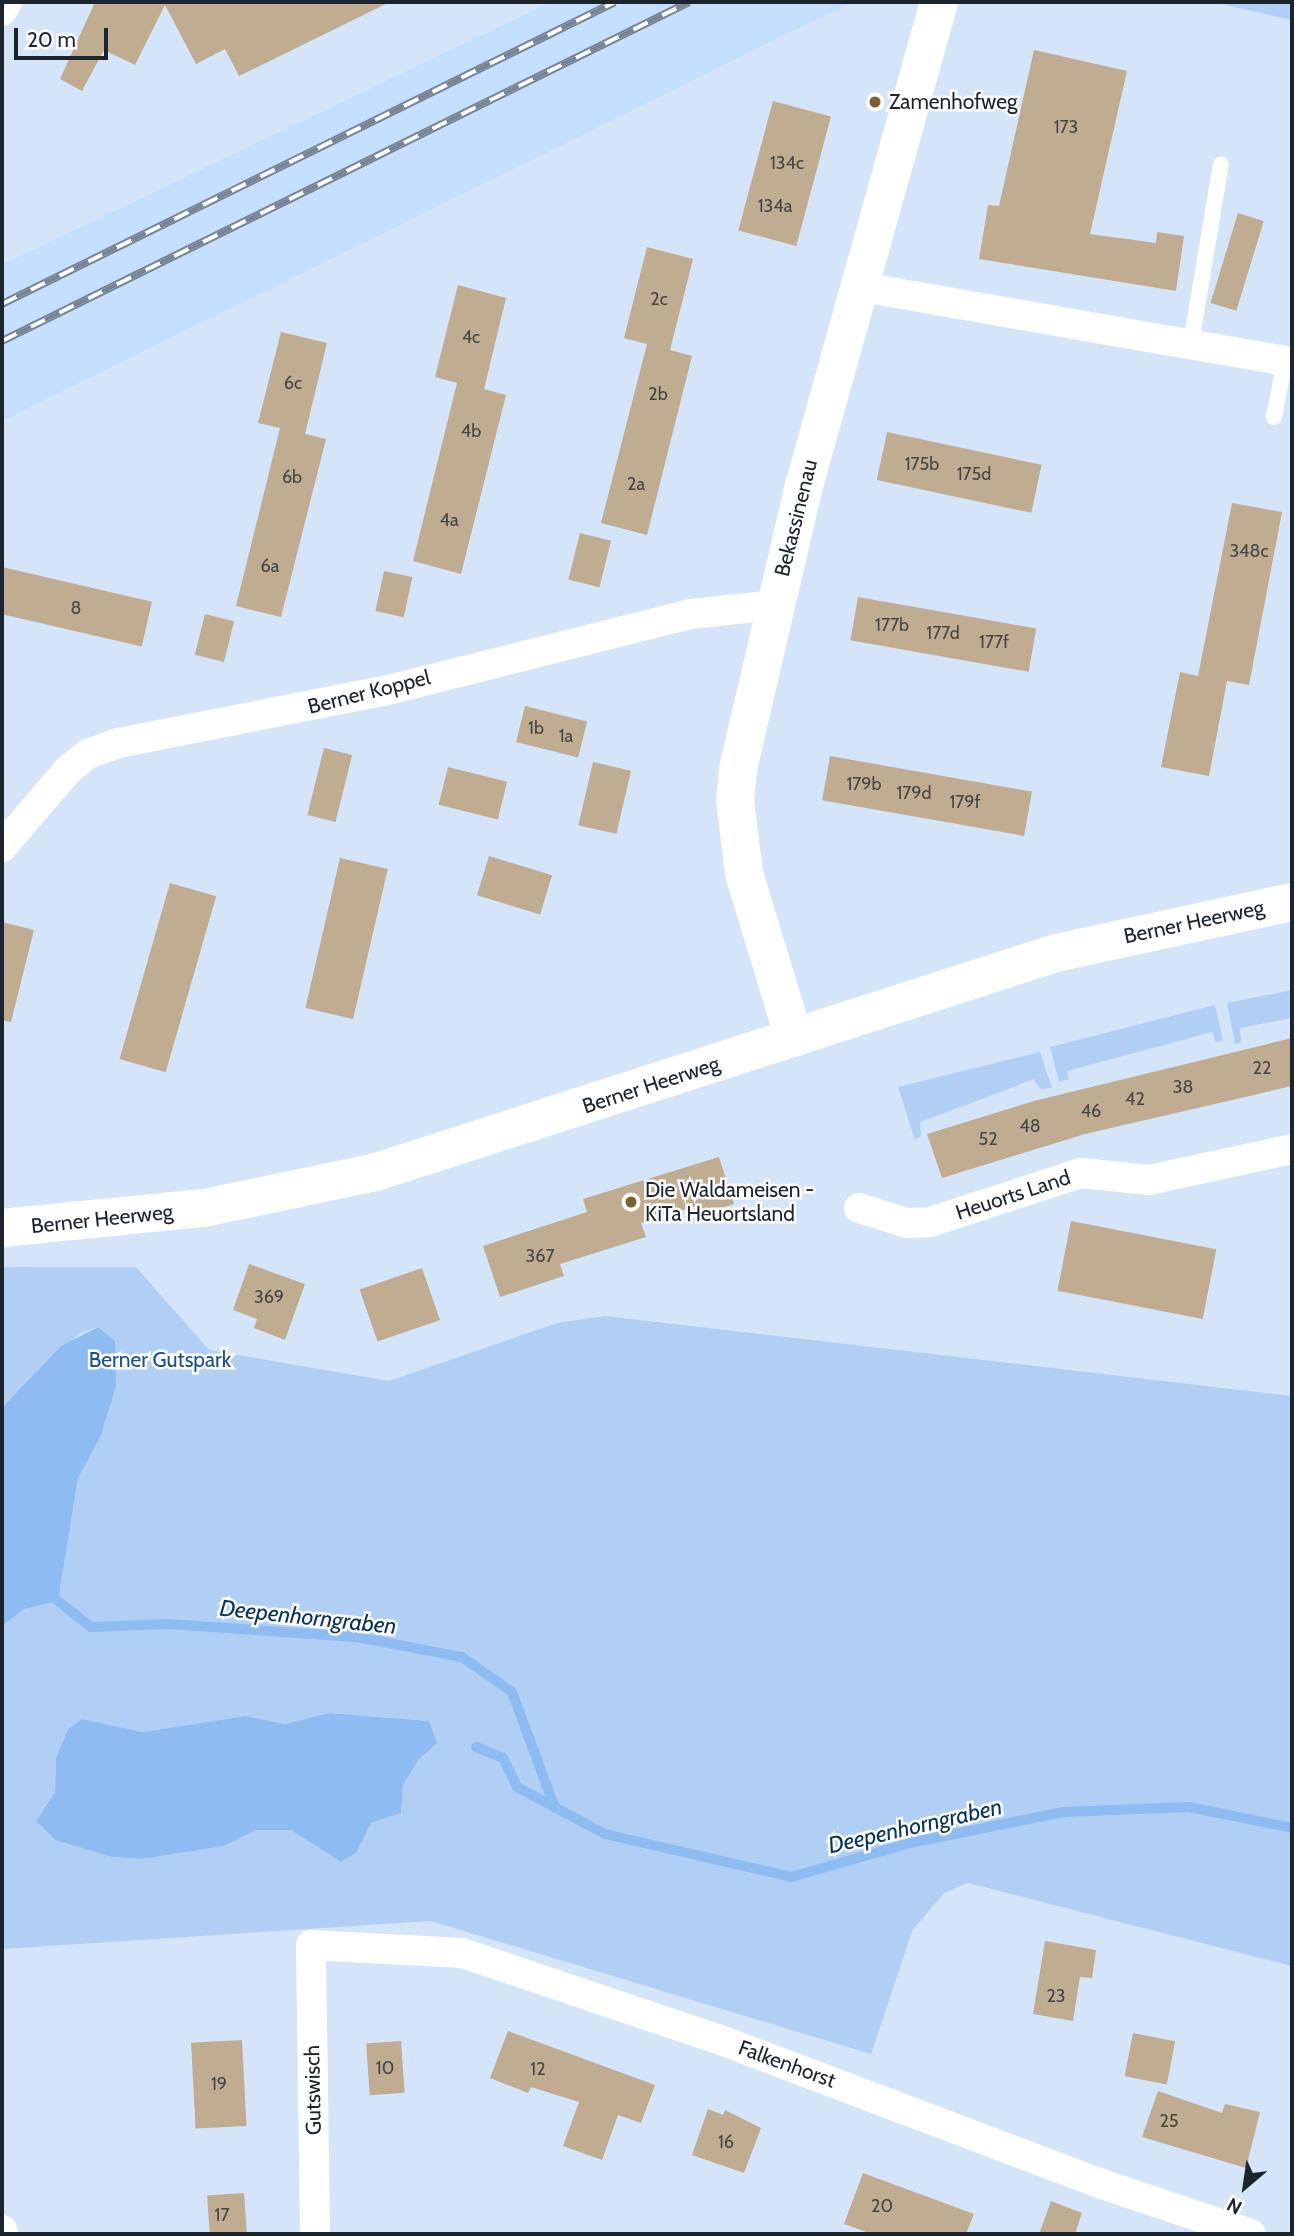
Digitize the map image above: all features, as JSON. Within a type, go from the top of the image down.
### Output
[{"type":"main road","name":"Bekassinenau","points":[[794,1038],[752,908],[735,800],[775,605],[856,286],[939,2]]},
{"type":"main road","name":"Berner Heerweg","points":[[2,1228],[204,1208],[376,1172],[1056,953],[1292,902]]},
{"type":"street","points":[[2,11],[7,2]]},
{"type":"street","points":[[856,286],[1288,362]]},
{"type":"street","name":"Berner Koppel","points":[[2,847],[68,770],[88,754],[118,744],[345,700],[690,614],[775,605]]},
{"type":"street","name":"Heuorts Land","points":[[859,1208],[907,1223],[930,1222],[1081,1173],[1149,1180],[1292,1149]]},
{"type":"street","name":"Gutswisch","points":[[311,1945],[314,2234]]},
{"type":"street","name":"Falkenhorst","points":[[311,1945],[462,1952],[718,2039],[1102,2184],[1251,2234]]},
{"type":"lane","points":[[1191,343],[1221,164]]},
{"type":"lane","points":[[1274,417],[1288,362]]},
{"type":"shaded area","points":[[551,2],[852,2],[2,421],[2,265]]},
{"type":"shaded area","points":[[98,1327],[115,1341],[116,1386],[100,1438],[78,1478],[58,1601],[24,1609],[2,1626],[2,1408],[61,1346]]},
{"type":"shaded area","points":[[330,1713],[429,1721],[437,1743],[419,1759],[403,1785],[401,1813],[371,1823],[356,1853],[341,1862],[291,1830],[256,1830],[224,1846],[142,1859],[112,1857],[55,1840],[36,1821],[55,1792],[56,1758],[68,1729],[82,1719],[143,1732],[245,1716],[285,1724]]},
{"type":"green space","points":[[1213,2],[1292,2],[1292,20]]},
{"type":"green space","points":[[1292,990],[1292,1018],[1240,1028],[1241,1043],[1235,1044],[1227,1003]]},
{"type":"green space","points":[[1215,1005],[1223,1041],[1216,1042],[1212,1032],[1067,1071],[1069,1079],[1059,1082],[1050,1047]]},
{"type":"green space","points":[[1040,1052],[1052,1088],[1041,1089],[1033,1079],[920,1122],[921,1136],[915,1140],[898,1087]]},
{"type":"green space","name":"Berner Gutspark","points":[[2,1267],[136,1267],[209,1350],[389,1381],[557,1323],[605,1316],[1292,1396],[1292,1966],[968,1883],[944,1893],[912,1931],[871,2054],[431,1921],[2,1949],[2,1626],[24,1609],[58,1600],[78,1478],[100,1438],[115,1341],[98,1327],[80,1333],[2,1408]],"holes":[[[331,1713],[429,1721],[419,1759],[403,1785],[401,1813],[371,1823],[356,1853],[341,1862],[291,1830],[256,1830],[224,1846],[142,1859],[112,1857],[55,1840],[36,1821],[55,1792],[56,1758],[68,1729],[82,1719],[143,1732],[245,1716],[285,1724]]]},
{"type":"building","points":[[95,2],[390,2],[239,76],[225,49],[196,64],[165,5],[135,65],[104,50],[82,91],[60,79]]},
{"type":"building","points":[[1034,50],[1127,71],[1090,234],[1156,243],[1157,232],[1184,236],[1176,291],[979,259],[988,205],[999,206]]},
{"type":"building","points":[[773,101],[831,117],[796,246],[738,230]]},
{"type":"building","points":[[1238,213],[1264,221],[1236,311],[1211,303]]},
{"type":"building","points":[[647,247],[693,259],[670,350],[692,356],[647,535],[601,523],[647,344],[624,338]]},
{"type":"building","points":[[458,285],[506,298],[484,389],[506,395],[461,574],[413,561],[457,383],[435,377]]},
{"type":"building","points":[[281,332],[327,343],[305,434],[326,439],[281,617],[236,606],[280,428],[258,423]]},
{"type":"building","points":[[887,432],[1042,465],[1031,513],[877,480]]},
{"type":"building","points":[[1232,503],[1282,512],[1249,685],[1227,681],[1209,776],[1161,767],[1180,672],[1198,676]]},
{"type":"building","points":[[580,533],[611,541],[599,587],[568,580]]},
{"type":"building","points":[[2,567],[152,602],[142,646],[2,614]]},
{"type":"building","points":[[384,571],[412,577],[404,617],[375,611]]},
{"type":"building","points":[[858,597],[1036,628],[1029,672],[850,640]]},
{"type":"building","points":[[205,614],[234,621],[224,662],[195,655]]},
{"type":"building","points":[[525,706],[587,721],[578,757],[516,742]]},
{"type":"building","points":[[324,748],[352,755],[335,822],[307,815]]},
{"type":"building","points":[[830,756],[1032,792],[1024,836],[822,800]]},
{"type":"building","points":[[593,762],[631,771],[616,834],[578,825]]},
{"type":"building","points":[[448,767],[507,782],[498,820],[439,805]]},
{"type":"building","points":[[489,856],[552,875],[540,915],[477,895]]},
{"type":"building","points":[[340,858],[388,869],[353,1019],[305,1008]]},
{"type":"building","points":[[170,883],[216,896],[166,1072],[120,1059]]},
{"type":"building","points":[[2,922],[34,930],[11,1022],[2,1020]]},
{"type":"building","points":[[1292,1038],[1292,1086],[1085,1134],[942,1178],[927,1134],[1034,1101]]},
{"type":"building","points":[[719,1157],[734,1204],[699,1215],[696,1206],[641,1223],[646,1237],[560,1264],[564,1276],[500,1297],[483,1246],[587,1212],[583,1199]]},
{"type":"building","points":[[1071,1221],[1216,1249],[1203,1319],[1057,1291]]},
{"type":"building","points":[[249,1264],[305,1284],[285,1340],[254,1328],[257,1319],[233,1310]]},
{"type":"building","points":[[422,1268],[440,1320],[378,1341],[360,1289]]},
{"type":"building","points":[[1045,1941],[1096,1950],[1092,1978],[1080,1977],[1073,2021],[1033,2014]]},
{"type":"building","points":[[508,2031],[655,2085],[641,2123],[618,2115],[602,2160],[563,2146],[579,2102],[531,2087],[528,2093],[490,2078]]},
{"type":"building","points":[[1133,2033],[1175,2041],[1167,2084],[1125,2076]]},
{"type":"building","points":[[242,2040],[247,2126],[196,2129],[191,2043]]},
{"type":"building","points":[[401,2041],[405,2093],[370,2095],[366,2043]]},
{"type":"building","points":[[1158,2091],[1222,2113],[1225,2104],[1260,2112],[1246,2168],[1142,2137]]},
{"type":"building","points":[[708,2109],[723,2115],[725,2110],[761,2128],[744,2173],[692,2155]]},
{"type":"building","points":[[863,2173],[974,2214],[966,2234],[872,2234],[844,2224]]},
{"type":"building","points":[[244,2193],[247,2234],[210,2234],[207,2196]]},
{"type":"building","points":[[1051,2201],[1082,2213],[1075,2234],[1039,2234]]},
{"type":"waterway","name":"Deepenhorngraben","points":[[58,1601],[91,1627],[167,1624],[357,1637],[462,1657],[512,1692],[555,1808]]},
{"type":"waterway","name":"Deepenhorngraben","points":[[476,1747],[503,1758],[517,1787],[605,1834],[791,1877],[910,1843],[1064,1812],[1189,1807],[1292,1828]]},
{"type":"railway","points":[[2,304],[615,2]]},
{"type":"railway","points":[[2,341],[689,2]]},
{"type":"place","name":"Zamenhofweg","points":[[875,102]]},
{"type":"place","name":"Die Waldameisen - KiTa Heuortsland","points":[[631,1202]]}]
